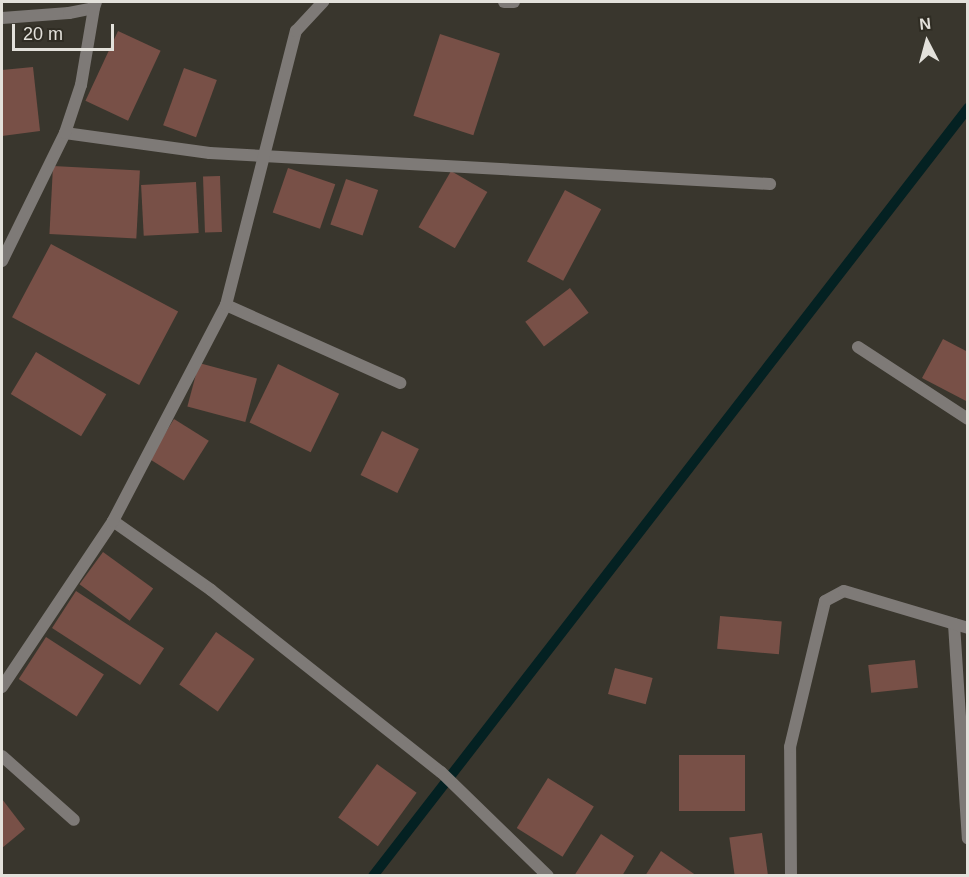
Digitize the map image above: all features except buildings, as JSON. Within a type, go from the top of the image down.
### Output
[{"type":"street","points":[[2,687],[113,520],[226,305],[296,31],[323,2]]},
{"type":"street","points":[[504,2],[514,2]]},
{"type":"street","points":[[2,18],[95,5],[81,85],[64,133],[2,261]]},
{"type":"street","points":[[64,133],[119,143],[265,155],[770,184]]},
{"type":"street","points":[[226,305],[400,383]]},
{"type":"street","points":[[858,347],[968,419]]},
{"type":"street","points":[[113,520],[211,590],[441,772],[548,876]]},
{"type":"street","points":[[791,876],[790,747],[825,601],[844,591],[968,628]]},
{"type":"street","points":[[954,624],[968,839]]},
{"type":"street","points":[[2,756],[74,820]]},
{"type":"waterway","points":[[373,876],[968,108]]}]
